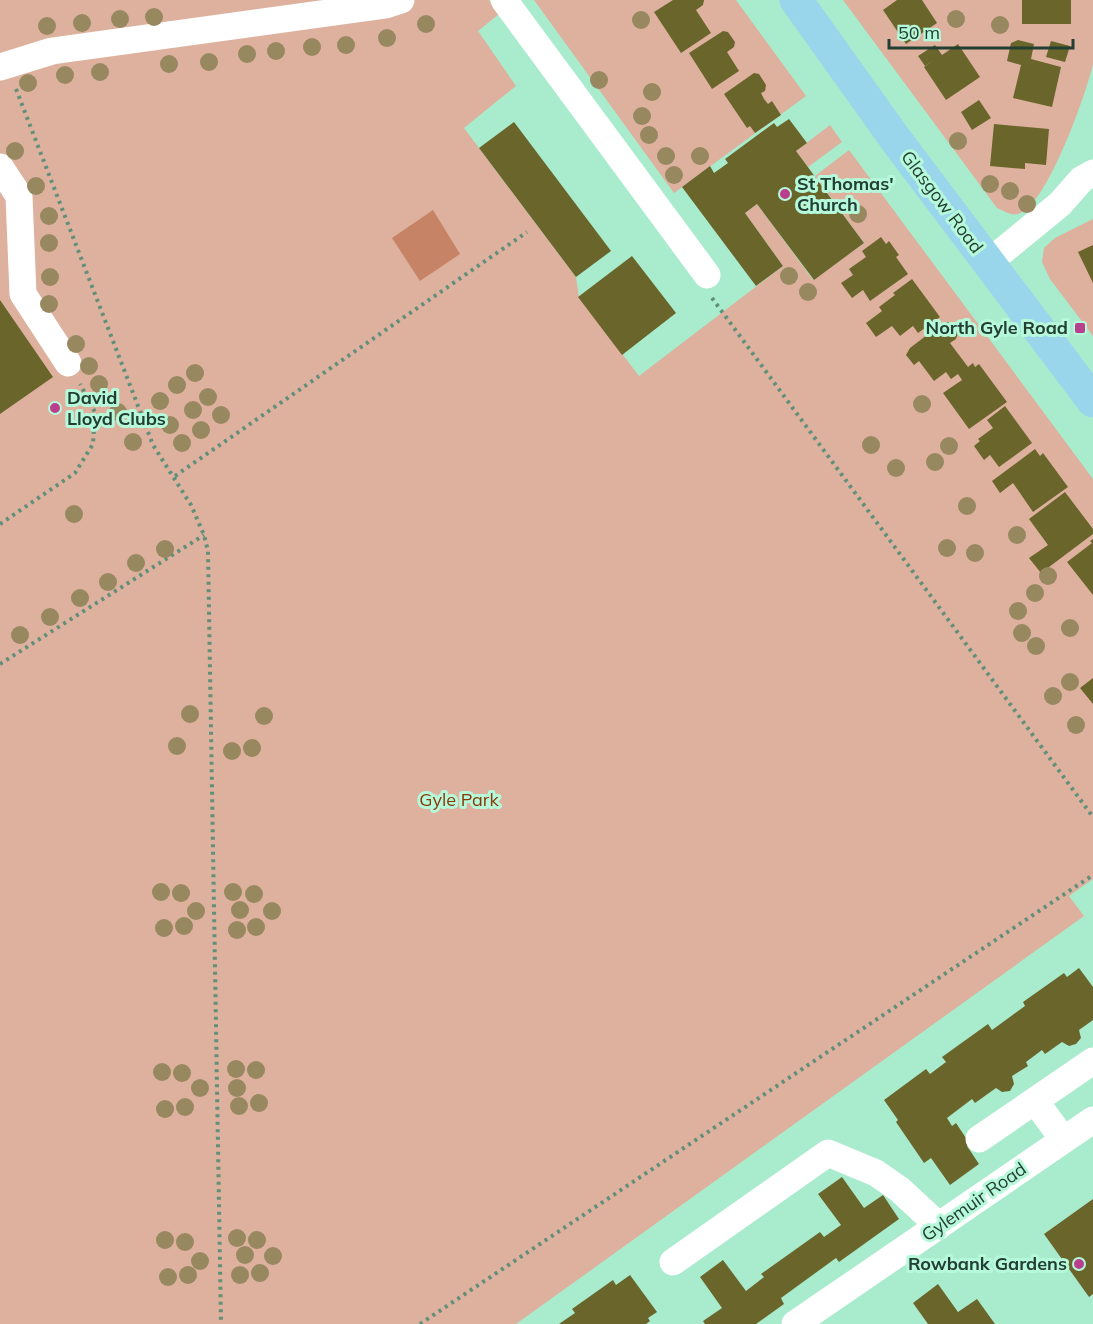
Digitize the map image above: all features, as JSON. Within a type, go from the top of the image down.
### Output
[{"type":"main road","name":"Glasgow Road","points":[[796,0],[896,140],[1093,401]]},
{"type":"street","points":[[3,66],[52,51],[386,5],[401,0]]},
{"type":"street","points":[[504,0],[707,275]]},
{"type":"street","points":[[0,167],[19,196],[23,294],[68,363]]},
{"type":"street","points":[[988,263],[1060,204],[1082,179],[1093,173]]},
{"type":"street","points":[[979,1139],[1093,1061]]},
{"type":"street","points":[[1035,1101],[1063,1139]]},
{"type":"street","name":"Gylemuir Road","points":[[795,1324],[1093,1120]]},
{"type":"street","points":[[673,1262],[828,1153],[876,1173],[899,1189],[939,1226]]},
{"type":"path","points":[[3,66],[153,445],[191,505],[208,551],[221,1324]]},
{"type":"path","points":[[175,477],[527,232]]},
{"type":"path","points":[[707,275],[713,301],[1093,817]]},
{"type":"path","points":[[0,524],[75,473],[93,444],[95,412],[68,363]]},
{"type":"path","points":[[0,664],[204,535]]},
{"type":"path","points":[[420,1324],[1093,875]]},
{"type":"green space","name":"Gyle Park","points":[[0,0],[489,0],[499,14],[478,31],[516,86],[464,128],[576,277],[579,297],[639,376],[783,266],[745,213],[757,204],[813,280],[864,243],[815,176],[849,150],[1093,479],[1093,879],[1069,896],[1084,916],[516,1324],[0,1324]]},
{"type":"green space","points":[[534,0],[736,0],[806,96],[674,193]]},
{"type":"green space","points":[[843,0],[1093,0],[1093,64],[1089,78],[1064,147],[1041,192],[1029,207],[1018,214],[997,208]]},
{"type":"green space","points":[[830,125],[842,142],[808,167],[796,151]]},
{"type":"green space","points":[[1093,219],[1093,336],[1050,279],[1042,262],[1044,248],[1055,238]]},
{"type":"shaded area","points":[[433,210],[460,254],[420,281],[392,238]]},
{"type":"building","points":[[673,0],[704,0],[703,5],[696,10],[711,33],[681,53],[654,12]]},
{"type":"building","points":[[897,0],[922,0],[937,23],[906,44],[883,10]]},
{"type":"building","points":[[1022,0],[1071,0],[1071,24],[1022,24]]},
{"type":"building","points":[[723,31],[728,32],[735,42],[734,47],[727,52],[739,71],[712,89],[689,53]]},
{"type":"building","points":[[1018,40],[1034,44],[1031,59],[1061,67],[1052,107],[1013,98],[1021,65],[1007,61],[1011,43]]},
{"type":"building","points":[[1051,41],[1070,46],[1065,62],[1046,57]]},
{"type":"building","points":[[958,44],[980,77],[946,100],[924,67],[934,60],[925,66],[918,56],[935,45],[942,55]]},
{"type":"building","points":[[754,73],[759,74],[766,85],[765,91],[761,93],[764,99],[768,104],[772,101],[781,115],[755,133],[750,126],[747,128],[724,94]]},
{"type":"building","points":[[979,100],[991,118],[972,130],[961,112]]},
{"type":"building","points":[[789,119],[807,143],[796,151],[864,243],[814,280],[757,204],[745,213],[783,266],[756,286],[682,187],[710,166],[714,173],[728,163],[725,159],[774,123],[777,127]]},
{"type":"building","points":[[514,122],[611,251],[576,277],[479,148]]},
{"type":"building","points":[[994,124],[1049,129],[1046,165],[1025,163],[1025,169],[990,166]]},
{"type":"building","points":[[881,237],[886,244],[889,241],[899,255],[896,257],[908,274],[870,301],[863,290],[852,298],[841,283],[853,275],[849,269],[866,257],[862,251]]},
{"type":"building","points":[[1093,245],[1093,283],[1078,252]]},
{"type":"building","points":[[632,256],[676,313],[622,355],[578,297]]},
{"type":"building","points":[[912,279],[940,317],[918,333],[913,326],[900,336],[892,326],[876,337],[866,323],[882,311],[879,307],[895,295],[893,293]]},
{"type":"building","points":[[0,300],[53,377],[0,414]]},
{"type":"building","points":[[944,322],[949,322],[958,333],[956,339],[950,343],[968,367],[973,363],[975,367],[979,364],[1007,402],[969,429],[943,393],[962,380],[958,374],[951,379],[946,372],[934,381],[919,361],[914,365],[906,355],[910,348]]},
{"type":"building","points":[[1005,406],[1032,443],[999,467],[990,455],[984,460],[974,446],[980,441],[978,439],[993,428],[987,420]]},
{"type":"building","points":[[1035,449],[1040,456],[1043,453],[1068,487],[1033,512],[1013,483],[1000,493],[992,481]]},
{"type":"building","points":[[1065,492],[1093,529],[1093,534],[1041,573],[1029,558],[1048,545],[1029,519]]},
{"type":"building","points":[[1093,539],[1093,595],[1067,562],[1092,543],[1090,541]]},
{"type":"building","points":[[1093,678],[1093,704],[1080,688]]},
{"type":"building","points":[[1079,968],[1093,987],[1093,1020],[1079,1030],[1081,1038],[1076,1044],[1069,1046],[1062,1042],[1045,1054],[1042,1050],[1026,1062],[1028,1066],[1012,1076],[1014,1084],[1010,1091],[1002,1092],[996,1088],[975,1103],[972,1099],[947,1118],[952,1126],[956,1123],[970,1144],[967,1146],[979,1164],[950,1185],[931,1158],[924,1163],[884,1100],[926,1069],[930,1074],[946,1062],[942,1057],[988,1024],[992,1030],[1025,1006],[1023,1002],[1064,973],[1067,977]]},
{"type":"building","points":[[842,1177],[864,1208],[883,1195],[899,1219],[839,1262],[836,1258],[781,1298],[784,1304],[756,1324],[705,1324],[703,1321],[722,1308],[700,1277],[723,1260],[746,1291],[764,1277],[761,1274],[820,1232],[824,1237],[841,1225],[818,1194]]},
{"type":"building","name":"Rowbank Gardens","points":[[1093,1199],[1093,1294],[1089,1297],[1044,1234]]},
{"type":"building","points":[[630,1275],[657,1312],[648,1318],[650,1321],[646,1324],[559,1324],[575,1313],[572,1309],[613,1280],[616,1285]]},
{"type":"building","points":[[938,1284],[958,1312],[977,1299],[995,1324],[928,1324],[913,1303]]},
{"type":"place","name":"St Thomas' Church","points":[[785,194]]},
{"type":"place","name":"North Gyle Road","points":[[1080,328]]},
{"type":"place","name":"David Lloyd Clubs","points":[[55,408]]},
{"type":"place","name":"Rowbank Gardens","points":[[1079,1264]]}]
